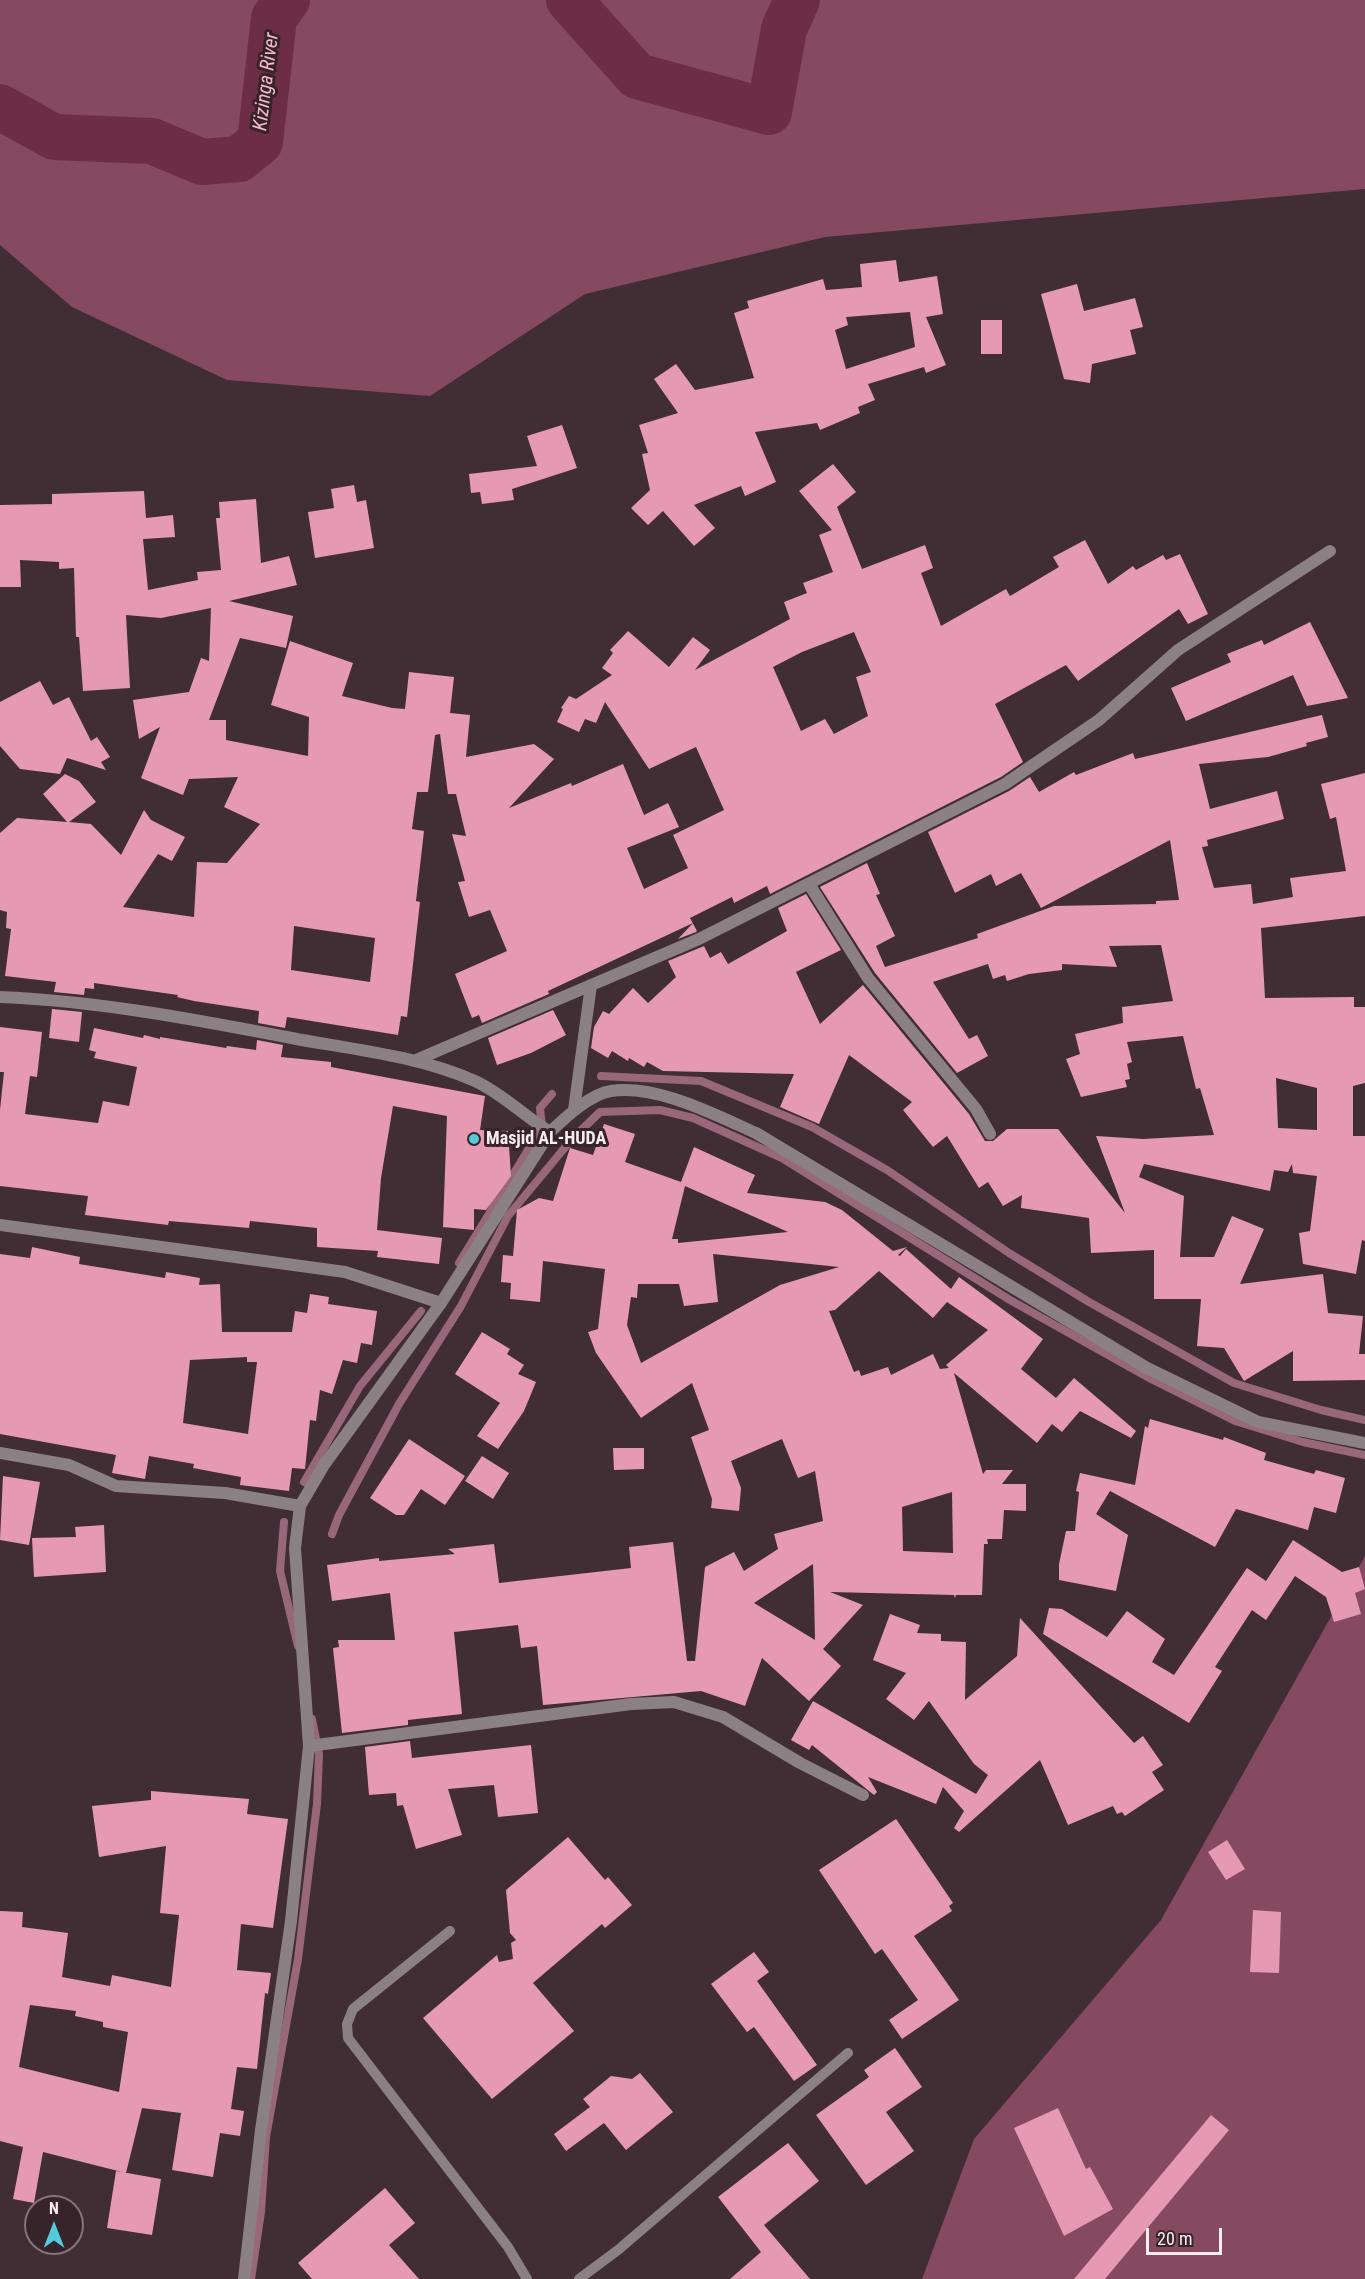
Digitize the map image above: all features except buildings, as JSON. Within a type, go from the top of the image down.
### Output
[{"type":"street","points":[[416,1060],[699,939],[1005,784],[1099,720],[1178,650],[1330,550]]},
{"type":"street","points":[[809,884],[868,978],[976,1109],[990,1134]]},
{"type":"street","points":[[574,1110],[591,985]]},
{"type":"street","points":[[0,997],[42,999],[210,1023],[416,1060],[474,1081],[499,1093],[550,1132]]},
{"type":"street","points":[[244,2279],[261,2130],[291,1920],[309,1746],[295,1548],[300,1506],[324,1465],[441,1303],[550,1132],[574,1110],[609,1091],[655,1095],[699,1108],[756,1133],[1147,1368],[1258,1422],[1365,1443]]},
{"type":"street","points":[[0,1225],[345,1272],[441,1303]]},
{"type":"street","points":[[0,1453],[69,1465],[116,1486],[225,1493],[300,1506]]},
{"type":"street","points":[[309,1746],[631,1704],[674,1702],[723,1717],[800,1762],[863,1795]]},
{"type":"lane","points":[[450,1931],[353,2009],[347,2024],[348,2038],[508,2247],[527,2279]]},
{"type":"lane","points":[[579,2279],[672,2206],[848,2053]]},
{"type":"shaded area","points":[[0,0],[1365,0],[1365,189],[825,237],[585,294],[430,396],[227,380],[72,307],[0,245]]},
{"type":"shaded area","points":[[1365,1556],[1365,2279],[922,2279],[974,2139],[1161,1920]]},
{"type":"waterway","name":"Kizinga River","points":[[0,107],[54,137],[152,141],[202,162],[239,159],[260,142],[274,18],[287,0]]},
{"type":"waterway","name":"Kizinga River","points":[[569,0],[637,76],[769,112],[784,29],[797,0]]},
{"type":"waterway","points":[[601,1076],[701,1081],[812,1127],[887,1170],[1009,1253],[1089,1302],[1234,1383],[1321,1410],[1365,1420]]},
{"type":"waterway","points":[[459,1263],[542,1127],[540,1108],[552,1094]]},
{"type":"waterway","points":[[332,1534],[339,1515],[399,1404],[461,1306],[508,1216],[572,1139],[600,1112],[660,1110],[693,1118],[782,1158],[1010,1300],[1151,1379],[1235,1421],[1303,1442],[1365,1455]]},
{"type":"waterway","points":[[304,1482],[360,1386],[421,1311]]},
{"type":"waterway","points":[[284,1522],[280,1571],[298,1646]]},
{"type":"waterway","points":[[251,2279],[261,2212],[266,2137],[298,1959],[317,1804],[319,1754],[312,1719]]},
{"type":"place","name":"Masjid AL-HUDA","points":[[474,1139]]}]
